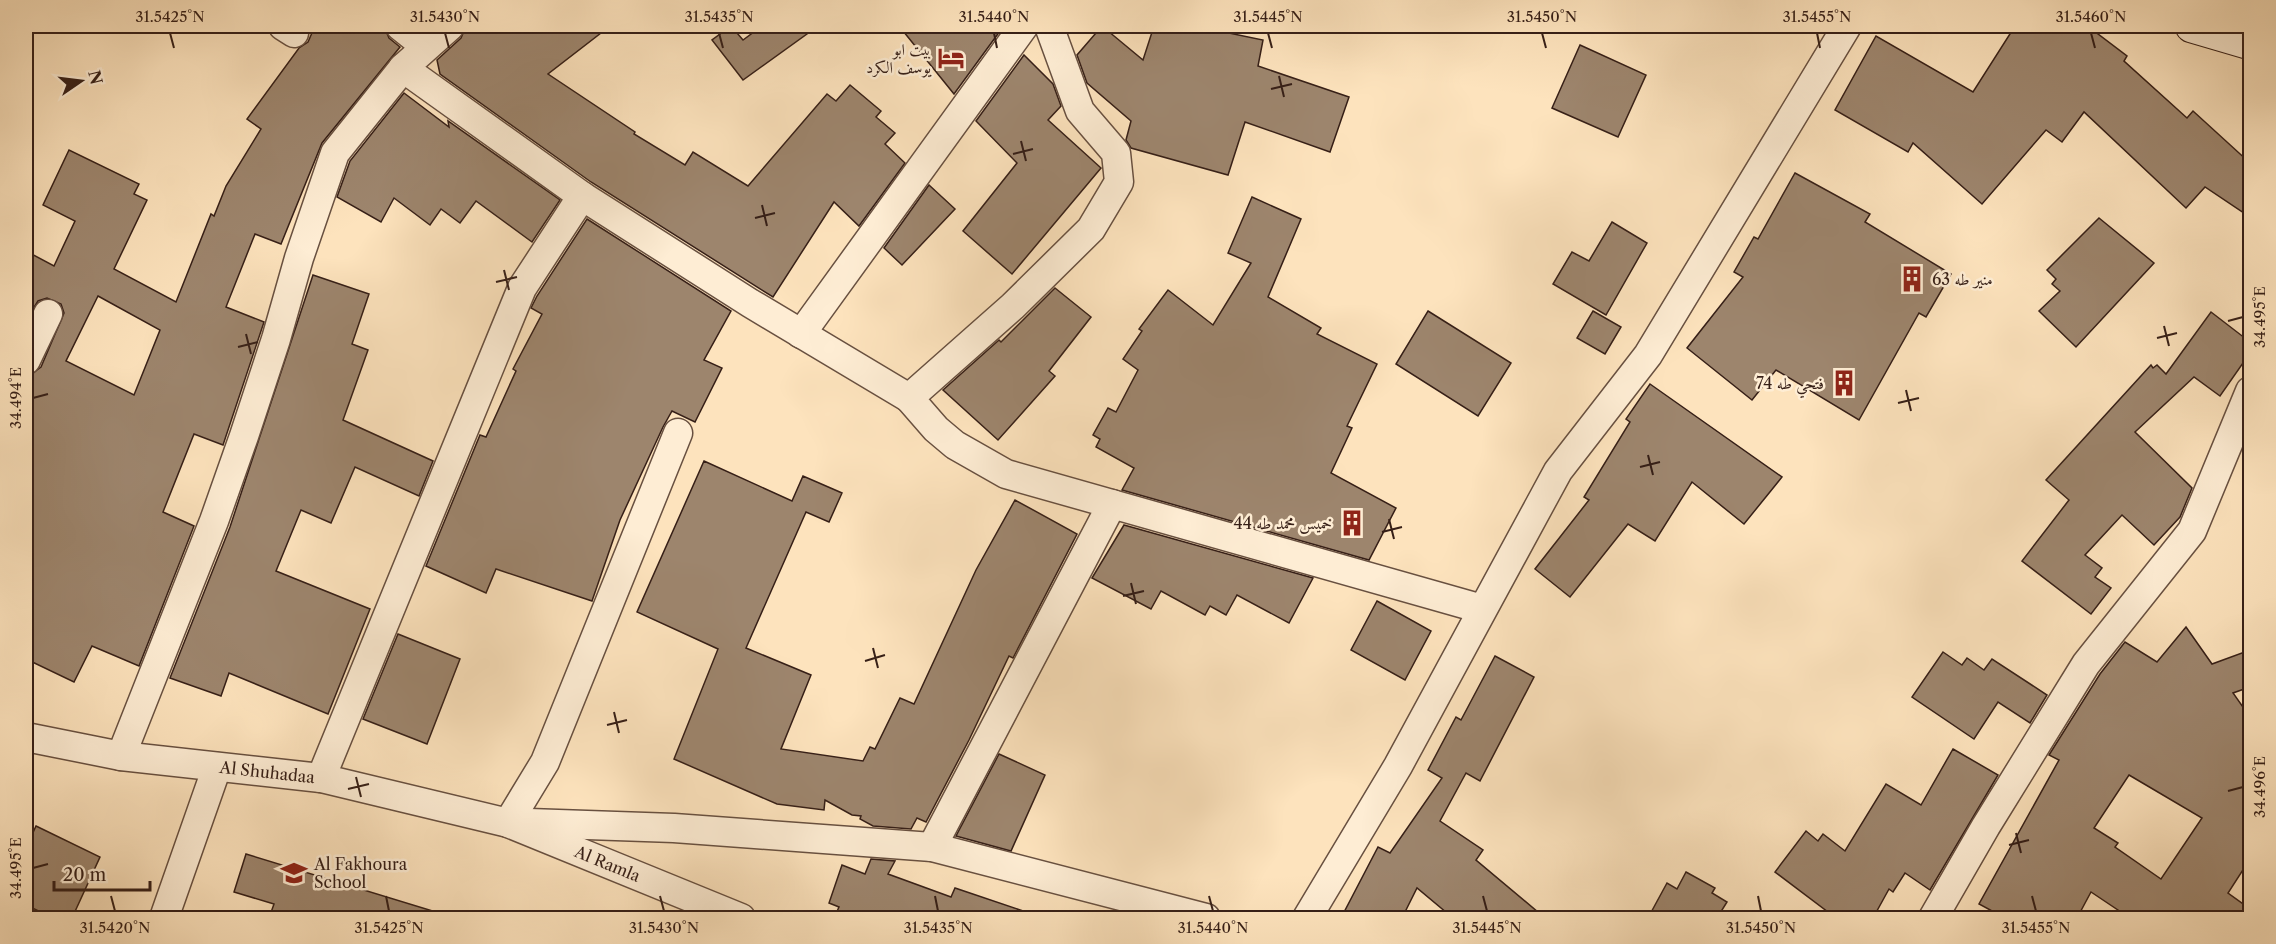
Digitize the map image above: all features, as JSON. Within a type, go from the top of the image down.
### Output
[{"type":"main road","points":[[2192,26],[2250,43]]},
{"type":"street","points":[[400,26],[425,46]]},
{"type":"street","points":[[121,756],[237,457],[276,339],[299,258],[336,153],[403,68],[450,26]]},
{"type":"street","points":[[801,334],[1024,26]]},
{"type":"street","points":[[909,398],[1013,306],[1091,229],[1119,182],[1116,153],[1080,111],[1049,26]]},
{"type":"street","points":[[1307,918],[1398,766],[1558,471],[1648,355],[1847,26]]},
{"type":"street","points":[[403,68],[582,196],[801,334],[909,398],[936,429],[955,445],[1006,474],[1482,609]]},
{"type":"street","points":[[321,778],[522,288],[582,196]]},
{"type":"street","points":[[26,360],[48,314]]},
{"type":"street","points":[[1933,918],[1986,826],[2086,664],[2192,531],[2250,391]]},
{"type":"street","points":[[678,433],[545,762],[508,823],[674,828],[932,847],[1206,918]]},
{"type":"street","points":[[932,847],[1112,504]]},
{"type":"street","name":"Al Shuhadaa","points":[[26,737],[121,756],[321,778],[508,823]]},
{"type":"street","points":[[164,918],[217,767]]},
{"type":"street","name":"Al Ramla","points":[[508,823],[741,918]]},
{"type":"building","points":[[315,26],[384,26],[389,38],[400,47],[322,143],[281,244],[255,234],[226,307],[264,322],[223,445],[194,434],[163,512],[194,526],[139,666],[92,646],[74,682],[26,659],[26,385],[30,375],[41,367],[64,313],[61,304],[47,298],[38,301],[30,314],[26,312],[26,251],[54,266],[75,221],[43,205],[69,150],[139,184],[134,194],[147,200],[114,269],[176,302],[211,214],[214,216],[226,186],[261,129],[247,119],[299,48],[308,42]],"holes":[[[98,296],[160,330],[134,395],[66,361]]]},
{"type":"building","points":[[466,26],[610,26],[548,74],[635,132],[634,134],[685,165],[693,152],[748,186],[827,94],[836,101],[850,85],[881,111],[876,117],[895,133],[885,144],[905,163],[859,226],[834,202],[773,297],[591,182],[440,74],[437,60],[461,38]]},
{"type":"building","points":[[731,26],[743,40],[762,26],[818,26],[743,80],[712,40]]},
{"type":"building","name":"بيت ابو يوسف الكرد","points":[[899,26],[995,26],[1000,31],[954,94]]},
{"type":"building","points":[[1102,26],[1143,60],[1154,26],[1195,26],[1263,40],[1258,66],[1349,97],[1330,152],[1245,122],[1228,175],[1131,148],[1126,140],[1131,121],[1087,83],[1077,55]]},
{"type":"building","points":[[2015,26],[2081,26],[2087,30],[2090,28],[2127,56],[2124,61],[2187,118],[2193,111],[2250,163],[2250,217],[2205,187],[2186,208],[2084,112],[2062,142],[2046,130],[1982,204],[1913,143],[1908,152],[1835,110],[1876,36],[1973,92]]},
{"type":"building","points":[[1580,45],[1646,75],[1618,137],[1552,108]]},
{"type":"building","points":[[1024,55],[1053,84],[1061,106],[1048,120],[1101,168],[1012,274],[963,231],[1017,163],[976,121]]},
{"type":"building","points":[[404,93],[449,127],[448,121],[560,200],[532,242],[476,201],[460,223],[441,209],[430,225],[394,198],[381,222],[337,197],[350,161]]},
{"type":"building","points":[[1795,173],[1870,214],[1865,222],[1951,274],[1926,317],[1919,313],[1859,420],[1776,370],[1752,400],[1687,348],[1743,277],[1734,272],[1754,237],[1758,239]]},
{"type":"building","points":[[929,185],[955,209],[902,265],[884,248]]},
{"type":"building","points":[[1252,197],[1301,219],[1268,297],[1321,328],[1317,334],[1377,364],[1347,426],[1352,428],[1331,473],[1396,508],[1369,560],[1122,490],[1134,468],[1096,447],[1100,439],[1093,435],[1108,408],[1116,412],[1138,370],[1123,359],[1142,331],[1139,329],[1168,290],[1213,325],[1251,263],[1228,253]]},
{"type":"building","points":[[2099,218],[2154,263],[2076,347],[2039,311],[2060,291],[2052,284],[2056,279],[2047,270]]},
{"type":"building","points":[[587,219],[731,311],[704,360],[722,368],[695,422],[672,411],[663,427],[620,520],[592,601],[496,569],[486,593],[426,566],[480,435],[486,437],[516,371],[513,369],[542,314],[531,308]]},
{"type":"building","points":[[1612,222],[1647,243],[1606,315],[1553,284],[1572,252],[1589,261]]},
{"type":"building","points":[[313,275],[369,294],[352,344],[368,350],[343,420],[433,461],[419,496],[355,467],[331,523],[301,510],[276,571],[370,609],[328,714],[229,673],[221,696],[170,678],[230,527]]},
{"type":"building","points":[[1055,288],[1091,317],[1049,371],[1055,376],[998,440],[943,390],[999,340],[1001,342]]},
{"type":"building","points":[[1428,311],[1511,363],[1478,416],[1396,364]]},
{"type":"building","points":[[1593,311],[1621,327],[1605,354],[1577,338]]},
{"type":"building","points":[[2211,312],[2250,342],[2250,353],[2220,396],[2194,377],[2135,432],[2192,488],[2180,517],[2154,545],[2122,515],[2085,555],[2102,568],[2095,577],[2111,588],[2091,614],[2022,561],[2069,500],[2046,480],[2151,365],[2153,368],[2157,365],[2166,374]]},
{"type":"building","points":[[1650,384],[1782,477],[1744,524],[1692,482],[1655,541],[1628,524],[1570,597],[1535,569],[1589,500],[1584,497],[1630,422],[1626,419]]},
{"type":"building","points":[[704,461],[792,501],[803,476],[842,493],[829,522],[806,512],[746,648],[811,675],[781,749],[863,761],[870,747],[875,749],[900,698],[914,704],[976,570],[1015,500],[1077,534],[1013,658],[1009,656],[926,822],[917,818],[911,829],[873,826],[860,819],[861,816],[852,815],[825,800],[824,810],[777,804],[674,759],[718,649],[637,612]]},
{"type":"building","points":[[1124,525],[1313,578],[1289,623],[1237,595],[1226,615],[1210,606],[1205,615],[1161,591],[1151,609],[1092,578]]},
{"type":"building","points":[[1377,601],[1431,631],[1405,680],[1351,650]]},
{"type":"building","points":[[2186,627],[2212,664],[2250,650],[2250,687],[2233,693],[2250,717],[2250,859],[2228,893],[2250,909],[2250,918],[2130,918],[2091,892],[2077,918],[2005,918],[1979,904],[2059,760],[2049,755],[2100,674],[2125,642],[2157,662]],"holes":[[[2129,775],[2202,818],[2161,879],[2115,847],[2118,843],[2094,828]]]},
{"type":"building","points":[[398,634],[460,659],[427,744],[363,719]]},
{"type":"building","points":[[1943,652],[1962,665],[1967,658],[1984,670],[1992,659],[2047,695],[2030,723],[1998,702],[1974,739],[1912,697]]},
{"type":"building","points":[[1495,656],[1534,677],[1480,781],[1466,773],[1440,821],[1483,850],[1476,860],[1545,918],[1453,918],[1417,888],[1402,918],[1341,918],[1378,847],[1390,853],[1442,778],[1428,770],[1456,717],[1461,720]]},
{"type":"building","points":[[1953,749],[1998,775],[1930,890],[1905,873],[1893,892],[1889,889],[1873,918],[1836,918],[1775,872],[1806,831],[1818,841],[1823,834],[1845,851],[1886,784],[1921,805]]},
{"type":"building","points":[[999,754],[1045,775],[1011,851],[956,836]]},
{"type":"building","points":[[36,826],[100,857],[72,918],[53,918],[26,905],[26,848]]},
{"type":"building","points":[[246,854],[436,912],[435,918],[269,918],[274,904],[234,892]]},
{"type":"building","points":[[871,859],[895,861],[888,874],[951,897],[955,888],[1032,914],[1032,918],[834,918],[839,907],[829,903],[842,865],[865,874]]},
{"type":"building","points":[[1686,872],[1715,888],[1712,893],[1727,902],[1717,918],[1648,918],[1667,883],[1677,889]]},
{"type":"place","name":"بيت ابو يوسف الكرد","points":[[951,58]]},
{"type":"place","name":"منير طه 63","points":[[1912,279]]},
{"type":"place","name":"فتحي طه 74","points":[[1844,383]]},
{"type":"place","name":"خميس محمد طه 44","points":[[1352,523]]},
{"type":"place","name":"Al Fakhoura School","points":[[294,873]]}]
